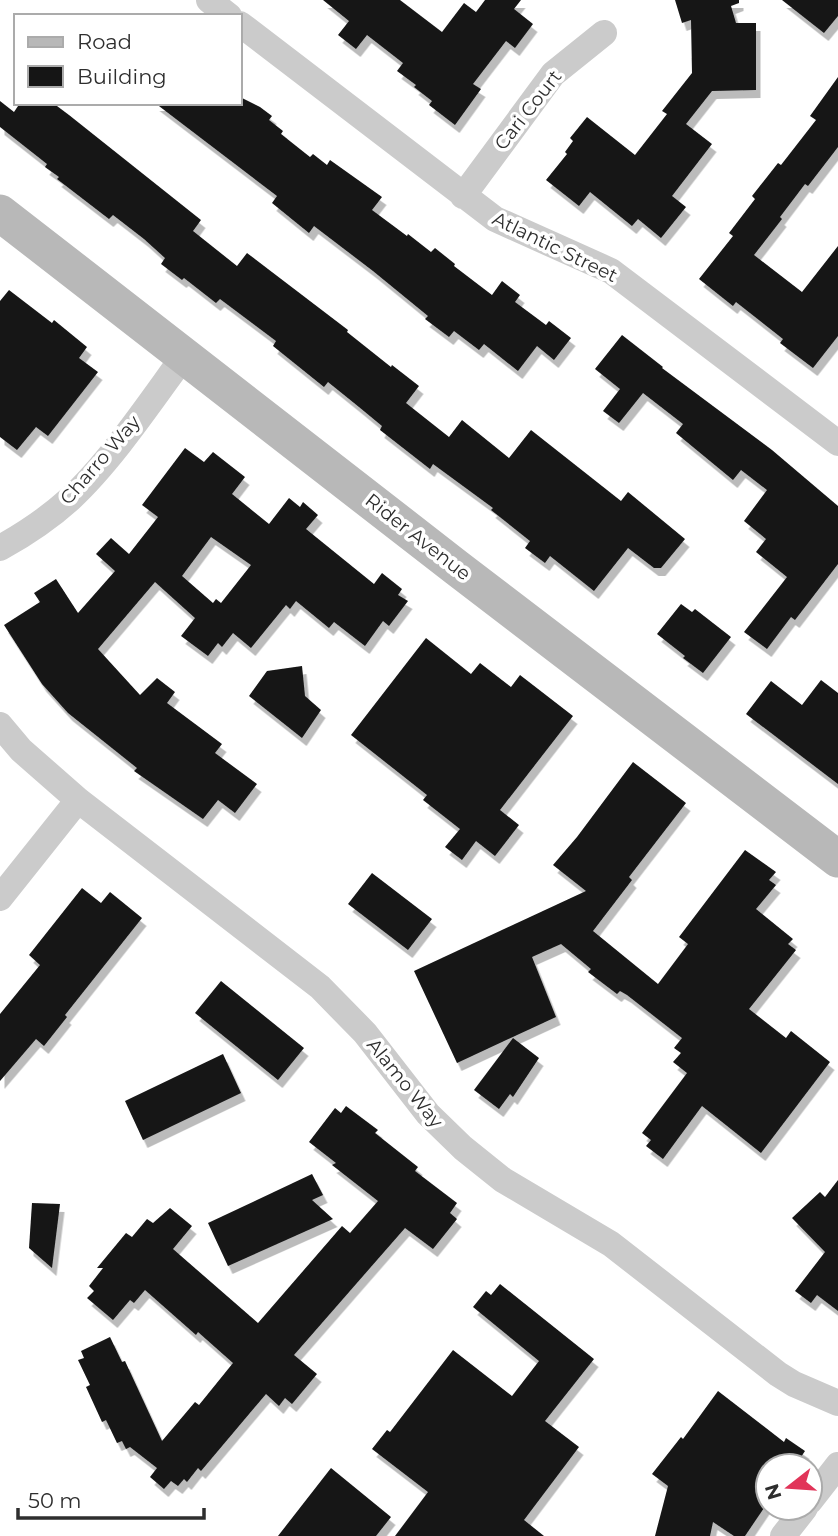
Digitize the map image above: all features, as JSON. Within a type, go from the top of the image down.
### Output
[{"type":"street","points":[[209,0],[226,14]]},
{"type":"street","name":"Atlantic Street","points":[[242,26],[495,219],[611,271],[838,443]]},
{"type":"street","name":"Cari Court","points":[[463,196],[553,74],[604,33]]},
{"type":"street","name":"Rider Avenue","points":[[0,213],[838,859]]},
{"type":"street","name":"Charro Way","points":[[0,548],[26,533],[71,498],[120,441],[184,355]]},
{"type":"street","name":"Alamo Way","points":[[0,725],[21,750],[78,800],[320,987],[365,1033],[428,1114],[482,1164],[525,1194],[611,1244],[778,1374],[838,1403]]},
{"type":"street","points":[[0,898],[78,800]]},
{"type":"street","points":[[824,1484],[838,1465]]},
{"type":"street","points":[[783,1536],[794,1522]]},
{"type":"building","points":[[323,0],[400,0],[442,32],[464,3],[476,12],[485,0],[521,0],[514,9],[533,24],[515,48],[506,41],[473,84],[481,89],[455,125],[429,105],[432,101],[397,71],[403,63],[367,35],[356,49],[338,35],[349,21]]},
{"type":"building","points":[[675,0],[739,0],[739,3],[731,6],[736,23],[756,23],[756,90],[712,91],[686,124],[712,144],[672,196],[686,207],[661,238],[638,219],[632,226],[590,192],[579,206],[546,180],[567,154],[565,152],[573,141],[570,138],[587,117],[635,155],[667,114],[662,111],[692,73],[691,20],[682,23]]},
{"type":"building","points":[[782,0],[838,0],[838,16],[824,33]]},
{"type":"building","points":[[838,77],[838,147],[808,186],[805,184],[754,255],[802,292],[838,246],[838,336],[813,368],[780,343],[783,339],[736,302],[733,306],[699,279],[733,236],[729,233],[755,199],[752,196],[778,163],[781,165],[816,120],[810,116]]},
{"type":"building","points":[[242,98],[260,107],[272,116],[269,120],[283,131],[281,134],[310,157],[313,154],[327,165],[330,160],[382,197],[372,210],[407,236],[408,234],[431,252],[435,248],[492,295],[502,281],[520,295],[515,302],[546,325],[549,321],[571,338],[554,360],[537,346],[518,371],[484,344],[479,350],[454,331],[449,337],[425,319],[428,316],[314,226],[309,233],[272,203],[277,196],[158,105],[242,105]]},
{"type":"building","points":[[0,101],[14,112],[19,105],[56,105],[201,220],[193,231],[237,266],[247,253],[419,386],[406,403],[449,437],[462,420],[509,458],[531,430],[621,501],[628,492],[685,539],[661,568],[654,568],[628,548],[594,591],[550,556],[545,563],[525,548],[530,541],[491,510],[493,508],[433,464],[430,469],[380,430],[382,426],[328,382],[324,387],[273,346],[276,341],[220,299],[216,303],[161,264],[165,258],[144,239],[113,215],[109,219],[57,179],[59,177],[45,167],[47,164],[0,127]]},
{"type":"building","points":[[9,290],[52,323],[54,320],[87,347],[79,358],[98,372],[48,436],[36,427],[17,450],[0,437],[0,301]]},
{"type":"building","points":[[622,335],[772,450],[838,506],[838,564],[795,620],[791,617],[767,649],[744,632],[787,577],[756,552],[766,539],[744,521],[767,490],[741,470],[733,480],[676,433],[683,424],[643,393],[619,423],[603,411],[620,389],[595,369]]},
{"type":"building","points":[[185,448],[204,462],[213,452],[245,477],[232,494],[269,524],[289,498],[300,507],[303,502],[318,515],[306,529],[374,584],[382,573],[402,589],[398,595],[408,601],[389,626],[383,621],[365,646],[334,622],[329,628],[296,601],[290,609],[286,605],[251,648],[233,633],[222,647],[218,643],[208,656],[181,636],[195,618],[155,582],[98,649],[140,695],[157,678],[175,692],[167,703],[222,744],[215,753],[257,784],[235,813],[218,800],[203,819],[134,771],[137,768],[68,713],[42,684],[4,625],[40,602],[34,593],[56,579],[78,613],[115,571],[96,554],[111,538],[129,554],[158,517],[142,505]],"holes":[[[211,537],[251,565],[221,603],[216,599],[213,603],[182,576]]]},
{"type":"building","points":[[681,604],[692,612],[695,609],[731,637],[703,673],[657,634]]},
{"type":"building","points":[[426,638],[471,674],[480,663],[511,687],[520,675],[573,716],[500,810],[519,825],[495,856],[476,841],[462,860],[445,847],[460,829],[423,800],[427,795],[351,735]]},
{"type":"building","points":[[302,666],[305,696],[321,710],[302,738],[249,696],[267,671]]},
{"type":"building","points":[[821,680],[838,693],[838,784],[746,714],[771,681],[802,705]]},
{"type":"building","points":[[633,762],[686,803],[629,877],[632,880],[593,931],[658,984],[688,944],[679,937],[745,850],[776,872],[769,880],[776,885],[756,909],[793,939],[788,944],[796,950],[749,1009],[786,1038],[791,1031],[830,1062],[761,1153],[702,1106],[663,1159],[646,1146],[651,1140],[642,1133],[687,1073],[673,1062],[681,1053],[674,1048],[682,1038],[627,995],[620,991],[617,994],[588,972],[591,969],[561,944],[532,957],[556,1017],[457,1063],[414,971],[586,891],[553,865]]},
{"type":"building","points":[[372,873],[432,919],[408,950],[348,904]]},
{"type":"building","points":[[82,888],[101,903],[110,892],[142,918],[65,1015],[67,1017],[44,1046],[36,1039],[0,1081],[0,1014],[40,965],[29,955]]},
{"type":"building","points":[[221,981],[304,1048],[278,1080],[195,1013]]},
{"type":"building","points":[[513,1038],[539,1058],[513,1097],[510,1094],[499,1109],[474,1090]]},
{"type":"building","points":[[223,1054],[241,1093],[143,1140],[125,1101]]},
{"type":"building","points":[[346,1106],[378,1130],[375,1133],[418,1167],[415,1171],[457,1203],[450,1213],[457,1219],[433,1249],[405,1228],[294,1355],[317,1374],[292,1404],[285,1398],[279,1406],[266,1394],[201,1471],[198,1468],[187,1482],[184,1479],[178,1486],[171,1481],[164,1489],[150,1477],[157,1468],[130,1447],[126,1449],[122,1441],[117,1443],[106,1420],[102,1422],[86,1387],[90,1385],[78,1360],[84,1358],[81,1351],[110,1337],[122,1362],[125,1361],[162,1441],[195,1402],[199,1405],[233,1363],[145,1290],[134,1303],[130,1300],[113,1320],[87,1298],[94,1291],[89,1286],[103,1268],[97,1268],[126,1233],[132,1237],[147,1219],[153,1223],[170,1208],[192,1226],[173,1249],[258,1323],[342,1226],[350,1233],[378,1201],[332,1165],[336,1163],[309,1142],[335,1108],[341,1113]]},
{"type":"building","points":[[312,1174],[323,1195],[312,1200],[333,1219],[228,1266],[208,1223]]},
{"type":"building","points":[[838,1180],[838,1311],[817,1295],[811,1303],[795,1291],[825,1252],[792,1218],[820,1192],[825,1197]]},
{"type":"building","points":[[32,1203],[60,1204],[52,1268],[29,1248]]},
{"type":"building","points":[[500,1284],[594,1359],[545,1421],[579,1447],[524,1520],[544,1536],[395,1536],[428,1492],[372,1449],[387,1430],[390,1432],[453,1350],[512,1396],[539,1361],[473,1307],[486,1291],[491,1295]]},
{"type":"building","points":[[718,1391],[784,1442],[786,1438],[805,1451],[754,1452],[754,1522],[745,1536],[734,1536],[713,1522],[710,1536],[655,1536],[668,1486],[652,1474],[681,1437],[683,1439]]},
{"type":"building","points":[[331,1468],[391,1517],[376,1536],[278,1536]]}]
